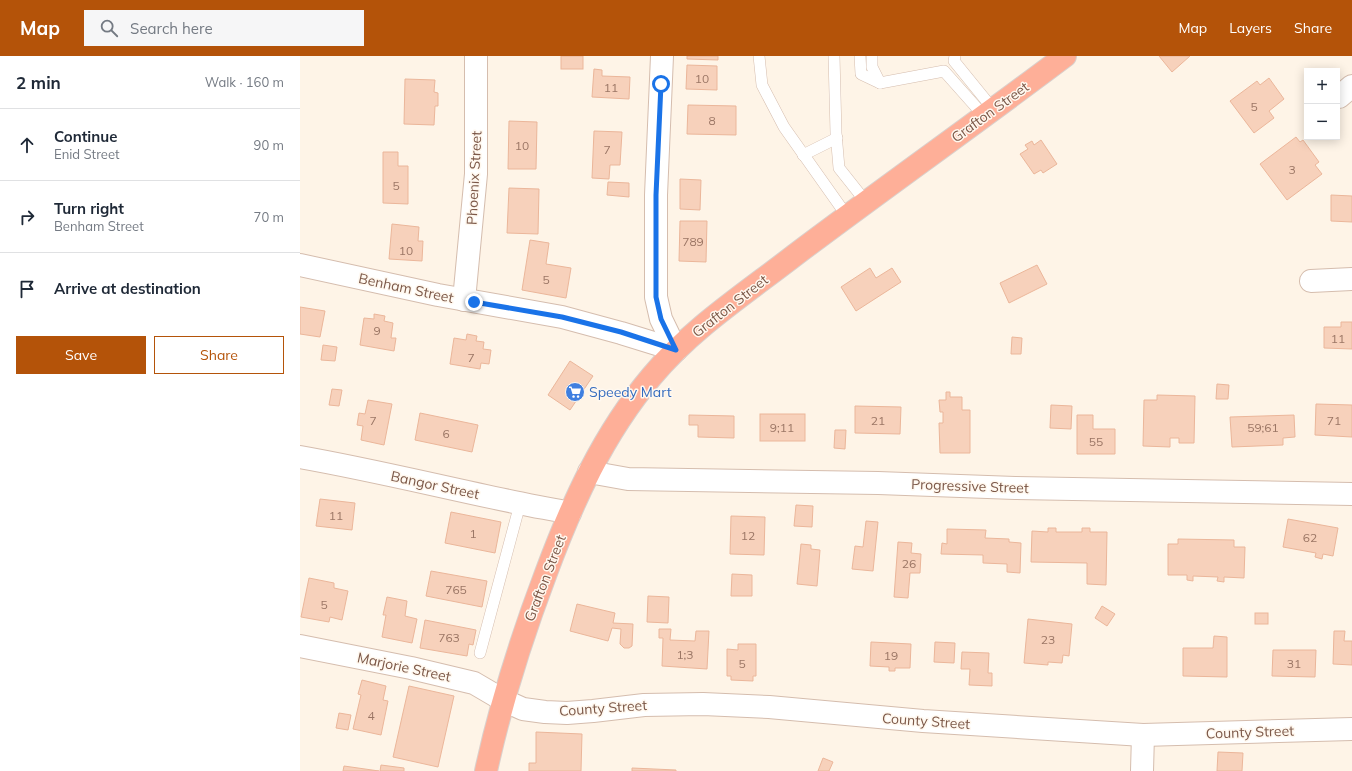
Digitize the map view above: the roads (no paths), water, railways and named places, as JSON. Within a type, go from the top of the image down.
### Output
[{"type":"highway","name":"Grafton Street","points":[[486,771],[503,700],[526,628],[570,513],[589,472],[612,430],[631,402],[676,350],[725,309],[847,216],[1065,56]]},
{"type":"street","name":"Phoenix Street","points":[[464,300],[476,174],[476,56]]},
{"type":"street","points":[[662,56],[656,195],[656,297],[661,319],[676,350]]},
{"type":"street","name":"Benham Street","points":[[300,265],[390,286],[562,317],[621,332],[676,350]]},
{"type":"street","points":[[1311,281],[1352,279]]},
{"type":"street","name":"Bangor Street","points":[[300,457],[420,481],[520,504],[570,513]]},
{"type":"street","name":"Progressive Street","points":[[589,472],[628,479],[1352,494]]},
{"type":"street","name":"Marjorie Street","points":[[300,646],[410,668],[474,683],[503,700]]},
{"type":"street","name":"County Street","points":[[503,700],[523,709],[567,713],[644,705],[732,705],[923,721],[1143,735],[1352,729]]},
{"type":"street","points":[[1142,771],[1143,735]]},
{"type":"lane","points":[[759,56],[762,85],[784,127],[847,216]]},
{"type":"lane","points":[[834,56],[839,168],[866,202]]},
{"type":"lane","points":[[860,56],[861,74],[880,83],[944,71],[989,113]]},
{"type":"lane","points":[[872,56],[872,67],[880,83]]},
{"type":"lane","points":[[954,56],[954,60],[989,113]]},
{"type":"lane","points":[[804,155],[837,138]]},
{"type":"lane","points":[[480,653],[520,504]]},
{"type":"place","name":"Speedy Mart","points":[[575,392]]}]
